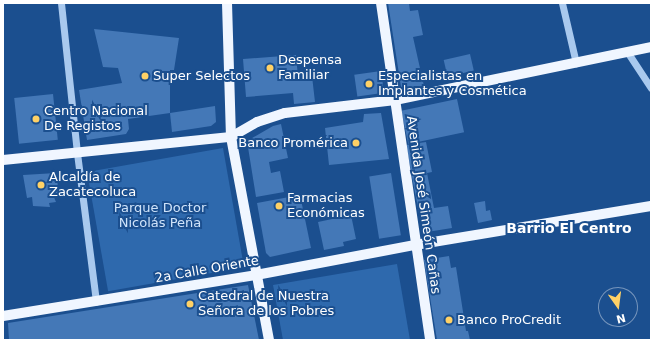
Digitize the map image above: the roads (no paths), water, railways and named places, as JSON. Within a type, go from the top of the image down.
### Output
[{"type":"main road","points":[[227,3],[231,137],[268,340]]},
{"type":"main road","name":"Avenida José Simeón Cañas","points":[[381,3],[430,340]]},
{"type":"main road","points":[[3,160],[231,137],[257,122],[285,113],[394,100],[628,53],[651,47]]},
{"type":"main road","name":"2a Calle Oriente","points":[[3,316],[256,275],[415,245],[651,206]]},
{"type":"street","points":[[61,3],[77,153],[96,302]]},
{"type":"street","points":[[562,3],[576,63]]},
{"type":"street","points":[[628,53],[651,88]]},
{"type":"place","name":"Despensa Familiar","points":[[270,68]]},
{"type":"place","name":"Super Selectos","points":[[145,76]]},
{"type":"place","name":"Especialistas en Implantes y Cosmética","points":[[369,84]]},
{"type":"place","name":"Centro Nacional De Registos","points":[[36,119]]},
{"type":"place","name":"Banco Promérica","points":[[356,143]]},
{"type":"place","name":"Alcaldía de Zacatecoluca","points":[[41,185]]},
{"type":"place","name":"Farmacias Económicas","points":[[279,206]]},
{"type":"place","name":"Catedral de Nuestra Señora de los Pobres","points":[[190,304]]},
{"type":"place","name":"Banco ProCredit","points":[[449,320]]},
{"type":"district","name":"Barrio El Centro","points":[[569,228]]},
{"type":"park label","name":"Parque Doctor Nicolás Peña","points":[[160,216]]}]
